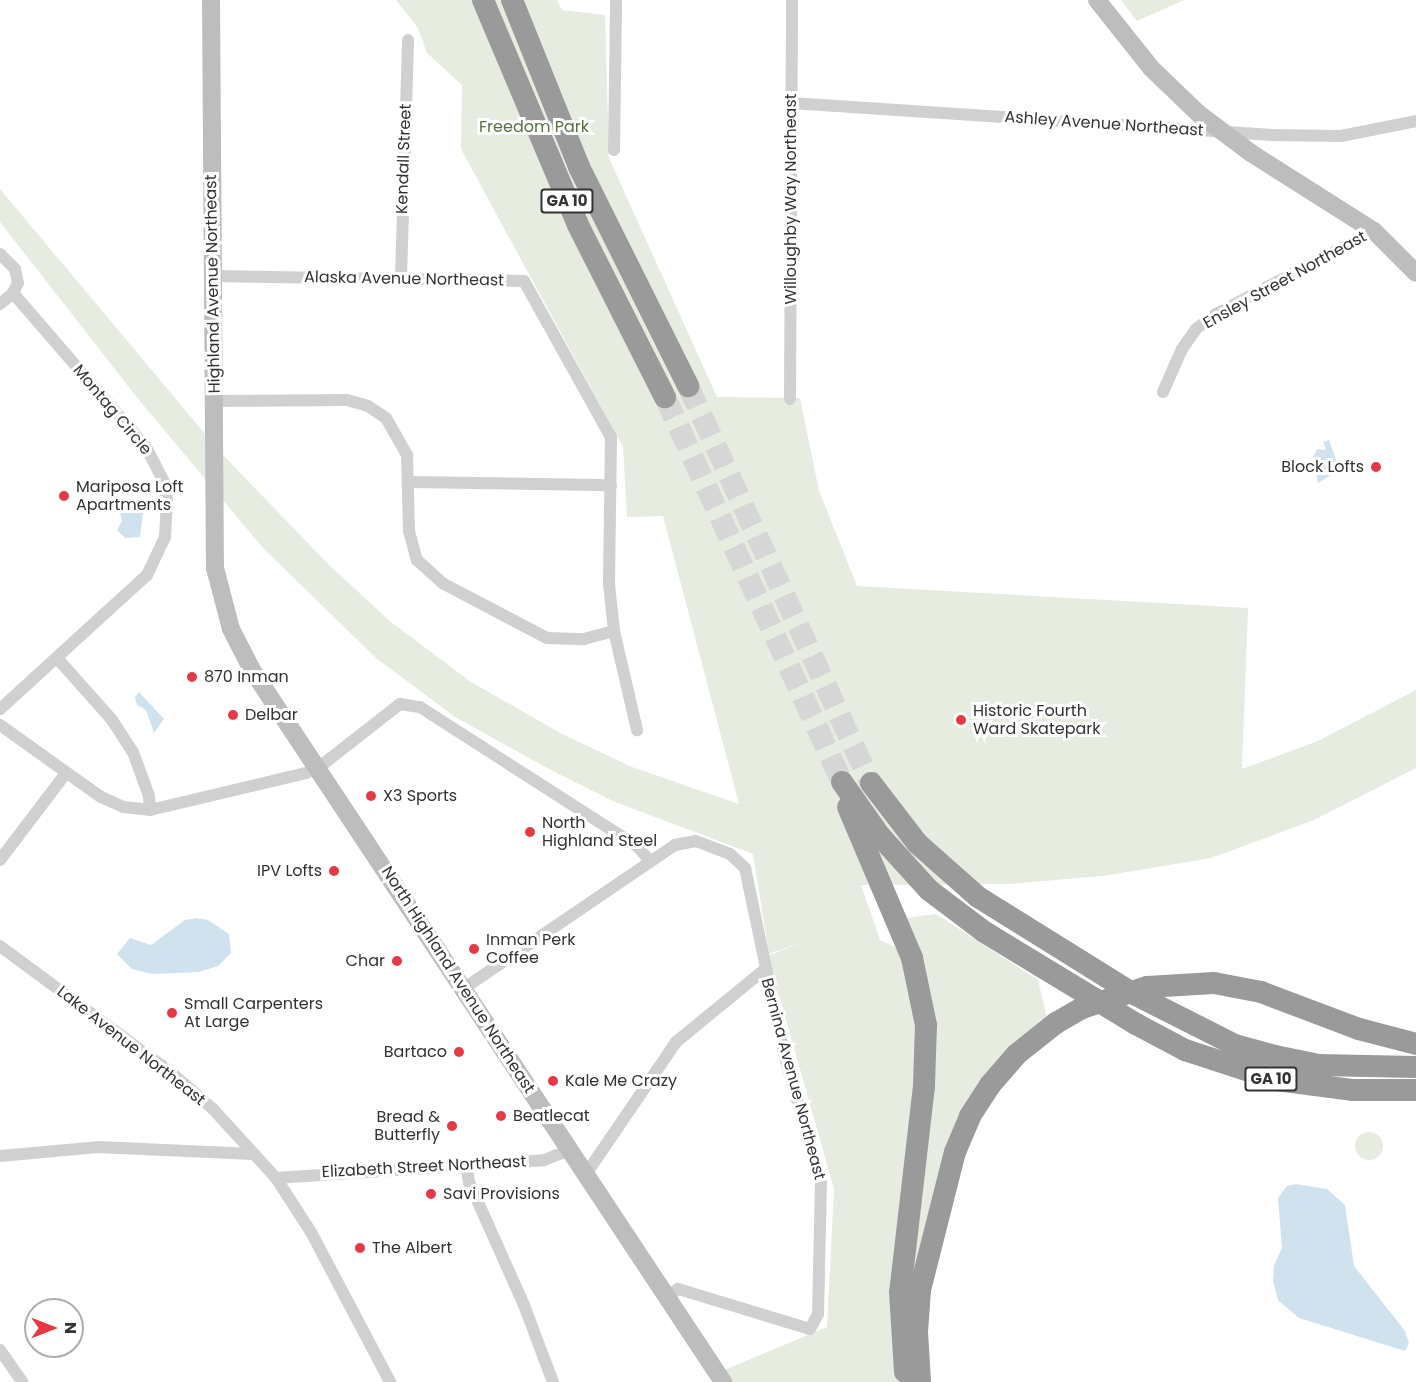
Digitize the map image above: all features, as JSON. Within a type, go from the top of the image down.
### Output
[{"type":"highway","name":"GA 10","points":[[483,0],[578,225],[665,397]]},
{"type":"highway","name":"GA 10","points":[[512,0],[579,167],[688,386]]},
{"type":"highway","name":"GA 10","points":[[908,1382],[899,1322],[900,1292],[926,1037],[919,979],[900,927],[850,814],[842,782],[911,872],[962,916],[1136,1024],[1185,1050],[1277,1080],[1353,1090],[1416,1090]]},
{"type":"highway","name":"GA 10","points":[[871,783],[917,843],[951,876],[1000,913],[1172,1014],[1235,1045],[1275,1056],[1319,1065],[1416,1067]]},
{"type":"highway","points":[[920,1382],[917,1332],[920,1290],[955,1152],[990,1085],[1017,1054],[1056,1023],[1082,1008],[1147,987],[1214,983],[1261,992],[1359,1029],[1416,1044]]},
{"type":"main road","name":"Highland Avenue Northeast","points":[[211,0],[215,568]]},
{"type":"main road","points":[[1097,0],[1151,68],[1225,133],[1374,231],[1416,273]]},
{"type":"main road","name":"North Highland Avenue Northeast","points":[[215,568],[221,601],[241,650],[723,1382]]},
{"type":"street","points":[[614,150],[616,0]]},
{"type":"street","name":"Willoughby Way Northeast","points":[[790,399],[792,0]]},
{"type":"street","name":"Kendall Street","points":[[401,278],[408,40]]},
{"type":"street","name":"Ashley Avenue Northeast","points":[[791,102],[1225,133],[1341,136],[1416,121]]},
{"type":"street","name":"Ensley Street Northeast","points":[[1163,392],[1182,349],[1203,324],[1374,231]]},
{"type":"street","points":[[0,254],[15,269],[18,284],[13,293],[0,304]]},
{"type":"street","name":"Alaska Avenue Northeast","points":[[212,276],[524,281],[611,437],[610,485]]},
{"type":"street","name":"Montag Circle","points":[[0,709],[147,575],[165,537],[167,500],[165,484],[146,447],[13,293]]},
{"type":"street","points":[[215,401],[347,400],[368,406],[386,418],[397,433],[406,455],[409,482],[409,531],[417,560],[444,584],[547,638],[584,639],[614,631]]},
{"type":"street","points":[[409,482],[610,485],[609,584],[614,631],[637,730]]},
{"type":"street","points":[[57,658],[112,720],[133,752],[149,796],[150,810]]},
{"type":"street","points":[[0,725],[109,801],[150,810],[318,768],[400,704],[420,707],[638,847],[649,860]]},
{"type":"street","points":[[0,860],[66,773]]},
{"type":"street","name":"Bernina Avenue Northeast","points":[[463,989],[649,860],[675,845],[696,842],[730,854],[748,875],[764,970],[821,1182],[818,1314],[810,1329],[687,1291],[678,1289],[667,1297]]},
{"type":"street","name":"Lake Avenue Northeast","points":[[0,946],[173,1074],[213,1109],[276,1178],[306,1223],[390,1382]]},
{"type":"street","points":[[586,1174],[676,1042],[764,970]]},
{"type":"street","points":[[0,1156],[98,1146],[254,1155]]},
{"type":"street","name":"Elizabeth Street Northeast","points":[[276,1178],[544,1160],[570,1150]]},
{"type":"street","points":[[466,1165],[469,1182],[524,1305],[553,1382]]},
{"type":"street","points":[[0,1350],[22,1382]]},
{"type":"green space","name":"Freedom Park","points":[[396,0],[557,0],[562,10],[605,15],[609,158],[717,397],[800,398],[819,491],[857,586],[1248,608],[1242,769],[1318,741],[1416,690],[1416,768],[1314,820],[1211,858],[1103,876],[1008,884],[861,885],[880,940],[901,950],[920,1038],[902,1382],[730,1382],[722,1371],[827,1327],[834,1189],[768,956],[802,942],[769,954],[753,854],[613,801],[549,769],[455,717],[376,658],[264,549],[139,400],[0,222],[0,189],[221,453],[330,566],[391,622],[471,682],[564,735],[632,767],[739,804],[663,516],[627,517],[623,447],[461,149],[462,85],[427,53],[418,28]]},
{"type":"green space","points":[[1121,0],[1184,0],[1137,21]]},
{"type":"green space","points":[[936,914],[1038,980],[1048,1023],[986,1082],[903,1315],[927,1096],[906,918]]},
{"type":"green space","points":[[1369,1132],[1379,1136],[1383,1146],[1379,1156],[1369,1160],[1359,1156],[1355,1146],[1359,1136]]},
{"type":"water","points":[[1329,440],[1341,474],[1334,473],[1318,483],[1313,457],[1317,449],[1326,450],[1323,442]]},
{"type":"water","points":[[127,499],[144,504],[140,537],[125,538],[117,530],[122,521],[119,508]]},
{"type":"water","points":[[139,692],[164,719],[154,733],[146,710],[137,705],[135,697]]},
{"type":"water","points":[[197,918],[208,920],[229,934],[231,953],[218,966],[199,972],[152,974],[132,969],[117,954],[130,938],[151,945],[185,920]]},
{"type":"water","points":[[1296,1184],[1327,1189],[1345,1205],[1354,1266],[1405,1331],[1409,1343],[1405,1351],[1299,1318],[1278,1300],[1273,1281],[1274,1266],[1282,1248],[1278,1198],[1287,1186]]},
{"type":"tunnel","points":[[688,386],[871,783]]},
{"type":"tunnel","points":[[665,397],[842,782]]},
{"type":"place","name":"Block Lofts","points":[[1376,467]]},
{"type":"place","name":"Mariposa Loft Apartments","points":[[64,496]]},
{"type":"place","name":"870 Inman","points":[[192,677]]},
{"type":"place","name":"Delbar","points":[[233,715]]},
{"type":"place","name":"Historic Fourth Ward Skatepark","points":[[961,720]]},
{"type":"place","name":"X3 Sports","points":[[371,796]]},
{"type":"place","name":"North Highland Steel","points":[[530,832]]},
{"type":"place","name":"IPV Lofts","points":[[334,871]]},
{"type":"place","name":"Inman Perk Coffee","points":[[474,949]]},
{"type":"place","name":"Char","points":[[397,961]]},
{"type":"place","name":"Small Carpenters At Large","points":[[172,1013]]},
{"type":"place","name":"Bartaco","points":[[459,1052]]},
{"type":"place","name":"Kale Me Crazy","points":[[553,1081]]},
{"type":"place","name":"Beatlecat","points":[[501,1116]]},
{"type":"place","name":"Bread & Butterfly","points":[[452,1126]]},
{"type":"place","name":"Savi Provisions","points":[[431,1194]]},
{"type":"place","name":"The Albert","points":[[360,1248]]}]
